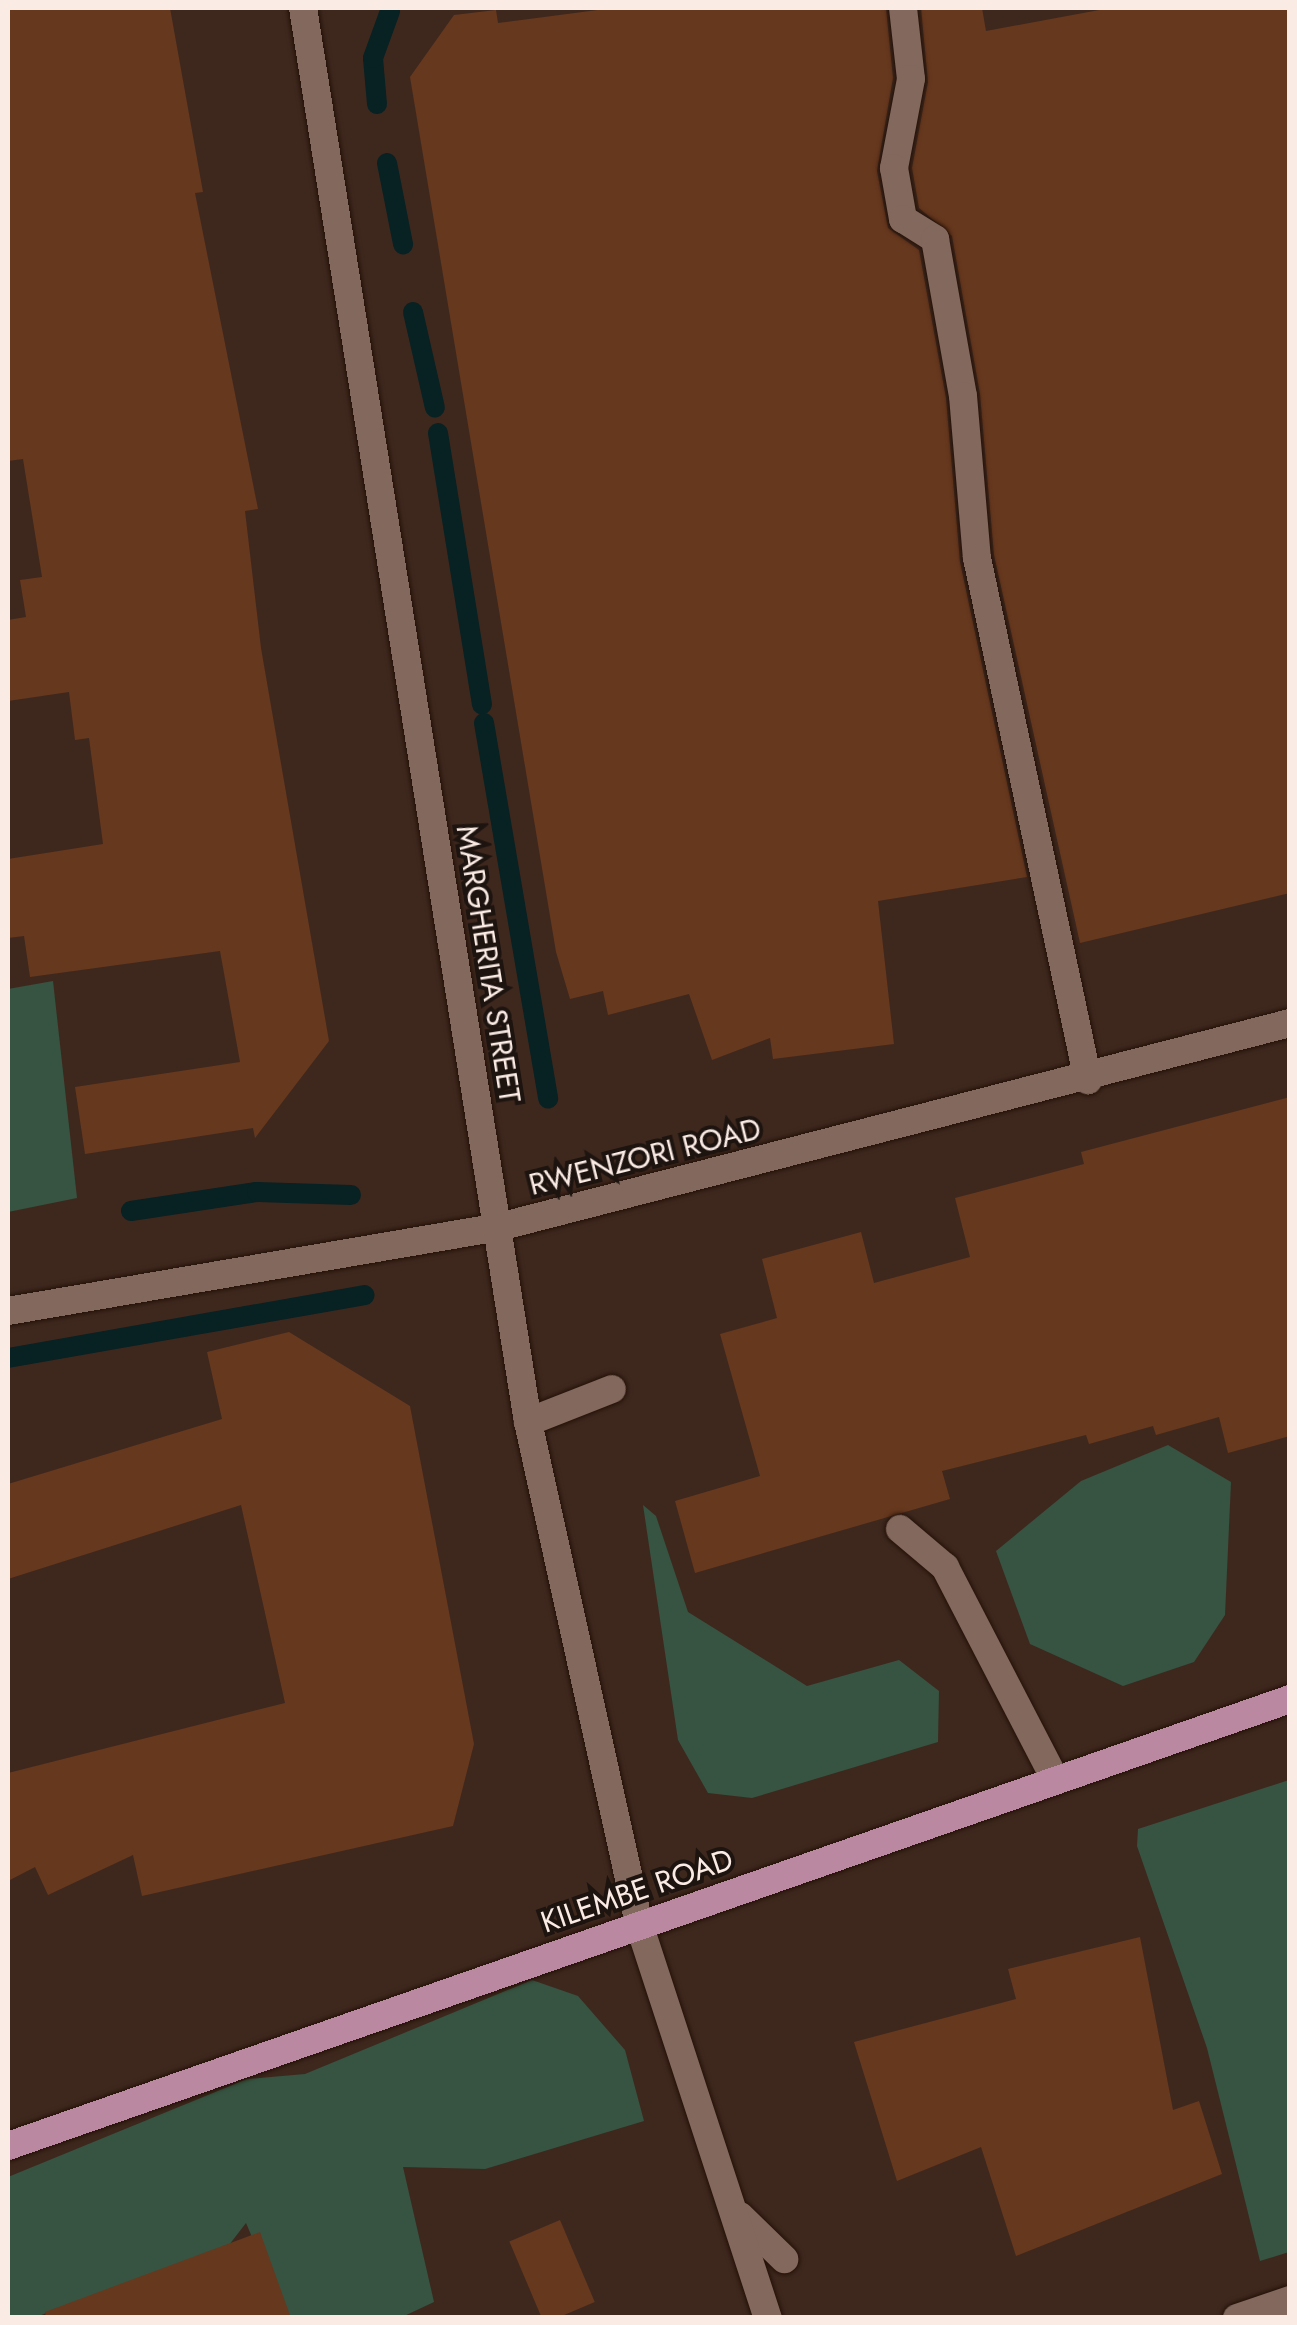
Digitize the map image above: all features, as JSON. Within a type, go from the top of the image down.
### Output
[{"type":"main road","name":"KILEMBE ROAD","points":[[8,2146],[1290,1699]]},
{"type":"street","name":"MARGHERITA STREET","points":[[302,8],[528,1422],[639,1924],[740,2216],[768,2318]]},
{"type":"street","points":[[903,8],[912,80],[894,168],[903,218],[936,239],[963,396],[977,558],[1088,1080]]},
{"type":"street","name":"RWENZORI ROAD","points":[[8,1311],[495,1228],[1088,1080],[1290,1023]]},
{"type":"street","points":[[528,1422],[612,1390]]},
{"type":"street","points":[[900,1529],[946,1566],[1055,1779]]},
{"type":"street","points":[[740,2216],[784,2259]]},
{"type":"street","points":[[1237,2318],[1290,2300]]},
{"type":"green space","points":[[53,981],[77,1198],[8,1212],[8,989]]},
{"type":"green space","points":[[1168,1445],[1231,1482],[1225,1615],[1194,1662],[1123,1686],[1030,1644],[996,1551],[1081,1481]]},
{"type":"green space","points":[[643,1505],[656,1516],[688,1612],[807,1686],[899,1660],[939,1691],[938,1742],[752,1798],[708,1793],[678,1740]]},
{"type":"green space","points":[[1289,1780],[1289,2252],[1260,2261],[1207,2048],[1137,1846],[1138,1829]]},
{"type":"green space","points":[[532,1980],[578,1996],[625,2050],[644,2121],[485,2169],[403,2167],[434,2302],[402,2317],[286,2317],[246,2223],[229,2245],[36,2317],[8,2318],[8,2177],[247,2079],[305,2074]]},
{"type":"building","points":[[8,8],[170,8],[203,192],[195,193],[258,509],[245,511],[261,648],[329,1041],[255,1138],[253,1128],[85,1154],[75,1087],[240,1062],[220,951],[30,977],[24,936],[8,938],[8,859],[103,844],[89,738],[75,740],[69,692],[8,701],[8,620],[26,617],[20,580],[42,577],[23,459],[8,461]]},
{"type":"building","points":[[613,8],[886,8],[893,78],[877,171],[888,228],[919,250],[946,398],[960,562],[1027,877],[878,901],[894,1044],[773,1059],[770,1038],[712,1060],[689,994],[608,1015],[603,991],[570,999],[556,952],[410,77],[454,15],[496,10],[498,23]]},
{"type":"building","points":[[921,8],[982,8],[986,31],[1110,8],[1290,8],[1290,893],[1080,943],[994,555],[980,394],[952,236],[919,208],[912,168],[928,82]]},
{"type":"building","points":[[1290,1097],[1290,1436],[1228,1453],[1219,1417],[1156,1435],[1153,1426],[1089,1444],[1086,1435],[942,1471],[950,1499],[695,1573],[675,1501],[760,1476],[720,1334],[777,1318],[762,1259],[861,1232],[874,1283],[970,1257],[955,1198],[1084,1164],[1081,1152]]},
{"type":"building","points":[[289,1332],[410,1406],[474,1744],[453,1826],[142,1896],[133,1855],[48,1895],[35,1867],[8,1881],[8,1773],[285,1703],[241,1505],[8,1579],[8,1484],[222,1419],[207,1352]]},
{"type":"building","points":[[1140,1937],[1173,2110],[1199,2101],[1222,2174],[1016,2256],[981,2147],[897,2181],[854,2042],[1016,1999],[1008,1969]]},
{"type":"building","points":[[560,2220],[595,2302],[557,2318],[542,2318],[509,2241]]},
{"type":"building","points":[[260,2232],[291,2318],[46,2318],[45,2312]]},
{"type":"waterway","points":[[377,104],[373,58],[390,11]]},
{"type":"waterway","points":[[387,163],[403,244]]},
{"type":"waterway","points":[[413,312],[435,408]]},
{"type":"waterway","points":[[438,433],[482,704]]},
{"type":"waterway","points":[[484,723],[548,1099]]},
{"type":"waterway","points":[[131,1211],[257,1192],[351,1195]]},
{"type":"waterway","points":[[8,1358],[364,1295]]}]
